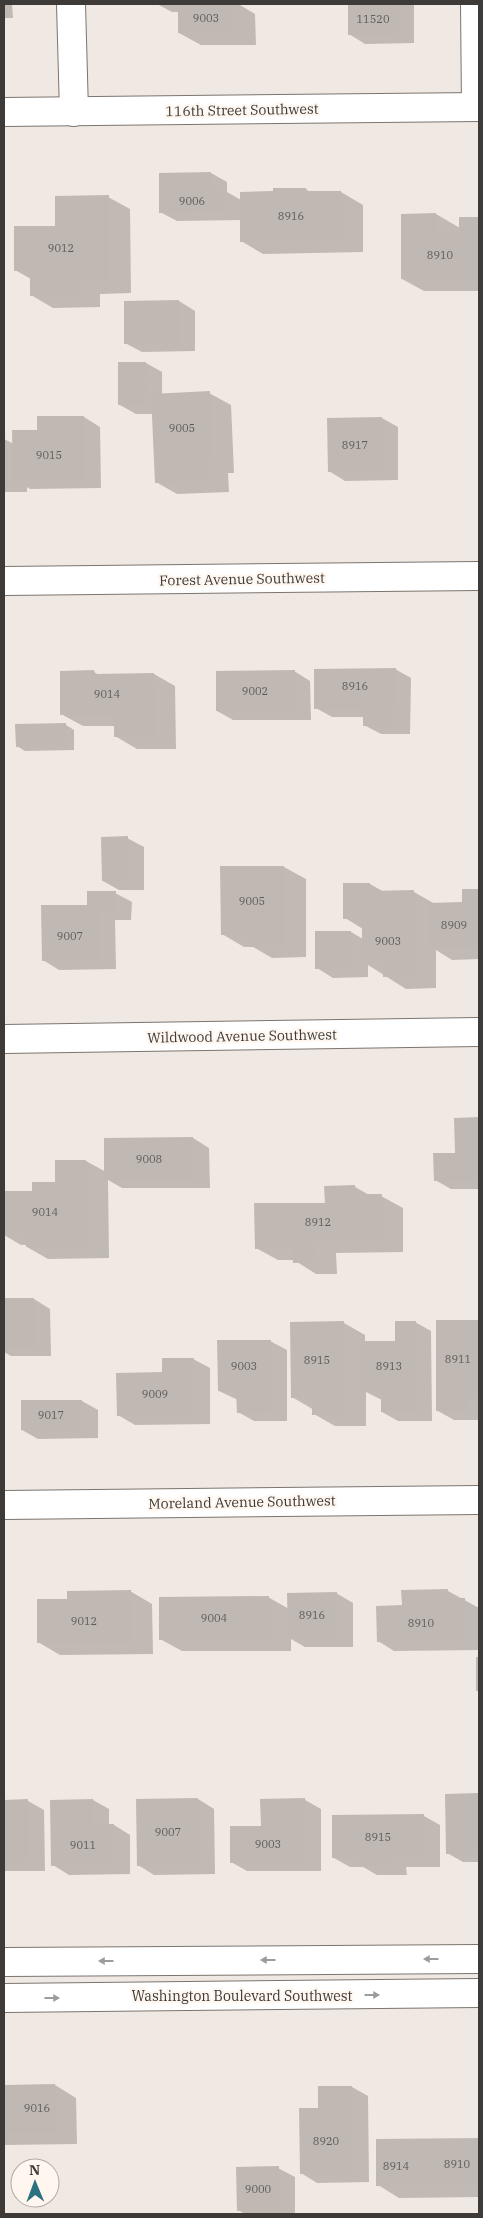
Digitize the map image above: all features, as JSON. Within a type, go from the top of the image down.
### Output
[{"type":"street","points":[[71,4],[74,112]]},
{"type":"street","points":[[475,4],[478,107]]},
{"type":"street","name":"116th Street Southwest","points":[[4,112],[478,107]]},
{"type":"street","name":"Forest Avenue Southwest","points":[[4,582],[479,576]]},
{"type":"street","name":"Wildwood Avenue Southwest","points":[[4,1039],[479,1032]]},
{"type":"street","name":"Moreland Avenue Southwest","points":[[4,1505],[479,1500]]},
{"type":"street","points":[[4,1962],[479,1959]]},
{"type":"street","name":"Washington Boulevard Southwest","points":[[4,1998],[479,1993]]},
{"type":"building","points":[[178,4],[234,4],[234,33],[178,33]]},
{"type":"building","points":[[348,4],[398,4],[398,34],[348,35]]},
{"type":"building","points":[[211,172],[211,190],[226,190],[226,211],[159,213],[159,173]]},
{"type":"building","points":[[273,188],[306,188],[306,191],[341,191],[342,241],[240,242],[240,192],[273,191]]},
{"type":"building","points":[[109,195],[109,281],[78,282],[79,295],[30,296],[30,270],[14,271],[14,226],[55,226],[55,196]]},
{"type":"building","points":[[436,213],[437,232],[459,232],[459,217],[479,217],[479,279],[401,279],[401,214]]},
{"type":"building","points":[[179,300],[180,343],[124,344],[124,301]]},
{"type":"building","points":[[118,362],[146,362],[147,405],[118,405]]},
{"type":"building","points":[[210,391],[212,461],[207,461],[207,481],[155,483],[151,394]]},
{"type":"building","points":[[37,416],[84,416],[85,480],[13,480],[12,430],[37,430]]},
{"type":"building","points":[[382,417],[383,472],[328,472],[327,418]]},
{"type":"building","points":[[396,668],[394,726],[363,726],[363,708],[314,709],[314,669]]},
{"type":"building","points":[[94,670],[95,674],[154,673],[155,737],[114,737],[114,714],[60,715],[60,671]]},
{"type":"building","points":[[295,670],[295,711],[216,711],[216,671]]},
{"type":"building","points":[[66,723],[66,746],[16,747],[15,724]]},
{"type":"building","points":[[128,836],[128,881],[102,881],[101,837]]},
{"type":"building","points":[[220,866],[284,866],[285,946],[249,946],[249,935],[221,935]]},
{"type":"building","points":[[343,883],[370,883],[370,891],[414,890],[415,976],[383,977],[383,963],[362,963],[362,919],[343,919]]},
{"type":"building","points":[[462,889],[479,889],[479,947],[429,948],[429,903],[462,902]]},
{"type":"building","points":[[87,891],[116,891],[116,911],[99,912],[100,961],[42,961],[41,905],[87,905]]},
{"type":"building","points":[[315,931],[351,931],[352,968],[315,969]]},
{"type":"building","points":[[479,1117],[479,1180],[434,1181],[433,1153],[455,1153],[454,1118]]},
{"type":"building","points":[[193,1137],[194,1179],[104,1180],[104,1138]]},
{"type":"building","points":[[55,1160],[86,1160],[88,1247],[26,1247],[26,1232],[4,1233],[4,1191],[32,1191],[32,1182],[55,1182]]},
{"type":"building","points":[[355,1185],[356,1194],[382,1194],[382,1240],[315,1241],[315,1262],[293,1263],[292,1248],[255,1249],[254,1203],[325,1203],[324,1186]]},
{"type":"building","points":[[4,1298],[34,1298],[35,1347],[4,1347]]},
{"type":"building","points":[[436,1320],[479,1320],[479,1397],[467,1397],[467,1411],[436,1411]]},
{"type":"building","points":[[344,1321],[345,1414],[312,1415],[312,1398],[291,1398],[290,1322]]},
{"type":"building","points":[[395,1321],[416,1321],[416,1412],[381,1412],[381,1391],[363,1391],[362,1341],[395,1341]]},
{"type":"building","points":[[217,1340],[271,1340],[271,1412],[237,1413],[236,1391],[218,1391]]},
{"type":"building","points":[[162,1358],[194,1358],[194,1415],[117,1416],[116,1373],[162,1372]]},
{"type":"building","points":[[21,1400],[82,1400],[82,1430],[21,1430]]},
{"type":"building","points":[[448,1589],[448,1598],[465,1598],[465,1641],[377,1642],[376,1606],[402,1605],[401,1590]]},
{"type":"building","points":[[131,1590],[131,1642],[37,1643],[37,1599],[67,1599],[67,1591]]},
{"type":"building","points":[[337,1592],[337,1638],[288,1638],[287,1593]]},
{"type":"building","points":[[269,1596],[270,1639],[159,1640],[159,1597]]},
{"type":"building","points":[[476,1657],[479,1657],[479,1691],[476,1691]]},
{"type":"building","points":[[479,1793],[479,1853],[446,1854],[445,1794]]},
{"type":"building","points":[[198,1798],[199,1865],[137,1866],[136,1799]]},
{"type":"building","points":[[305,1798],[306,1862],[230,1863],[230,1826],[261,1826],[260,1799]]},
{"type":"building","points":[[28,1799],[29,1862],[4,1862],[4,1800]]},
{"type":"building","points":[[93,1799],[93,1824],[114,1824],[114,1865],[51,1866],[50,1800]]},
{"type":"building","points":[[424,1814],[425,1858],[391,1858],[391,1866],[360,1866],[359,1858],[332,1858],[332,1815]]},
{"type":"building","points":[[55,2084],[56,2133],[4,2133],[4,2085]]},
{"type":"building","points":[[318,2086],[352,2086],[353,2174],[300,2174],[299,2108],[318,2108]]},
{"type":"building","points":[[479,2138],[479,2185],[376,2186],[376,2139]]},
{"type":"building","points":[[279,2166],[279,2210],[237,2211],[236,2167]]}]
